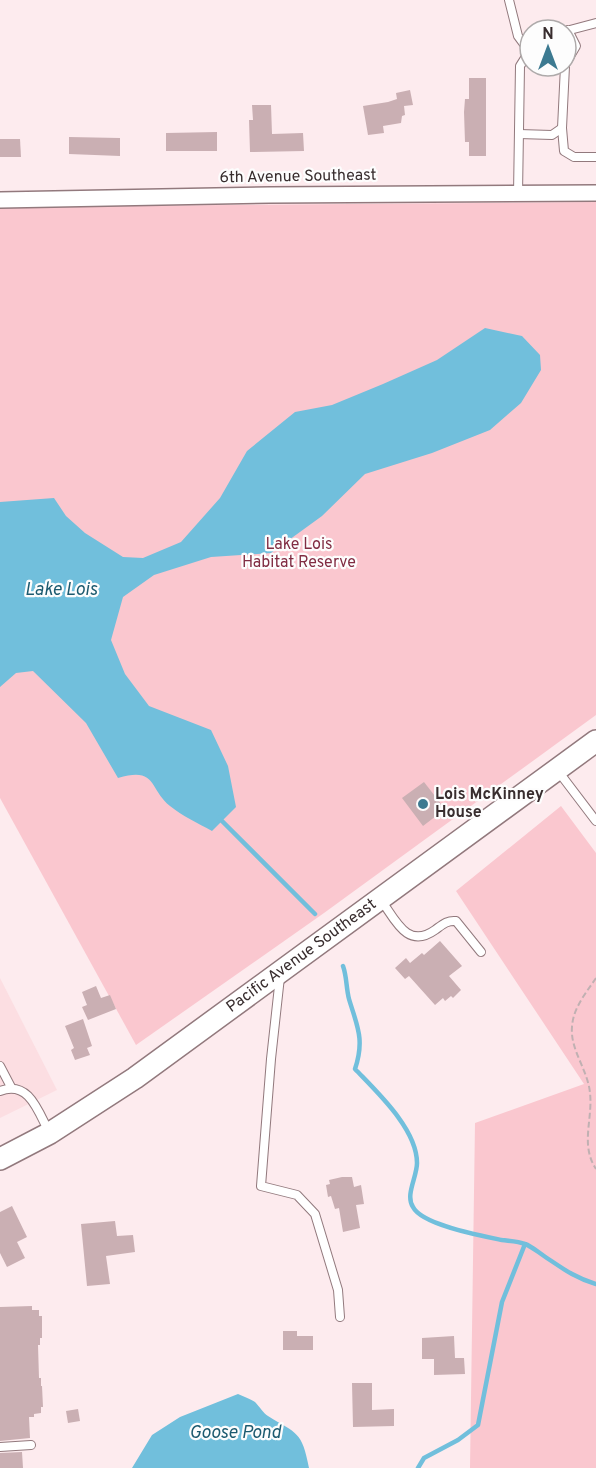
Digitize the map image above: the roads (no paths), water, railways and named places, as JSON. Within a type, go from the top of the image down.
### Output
[{"type":"main road","name":"Pacific Avenue Southeast","points":[[0,1159],[50,1133],[135,1078],[596,741]]},
{"type":"street","name":"6th Avenue Southeast","points":[[0,200],[282,195],[596,194]]},
{"type":"lane","points":[[510,0],[518,36]]},
{"type":"lane","points":[[578,28],[596,23]]},
{"type":"lane","points":[[518,194],[520,78]]},
{"type":"lane","points":[[565,78],[562,128],[564,151],[574,157],[596,157]]},
{"type":"lane","points":[[519,134],[552,135],[562,128]]},
{"type":"lane","points":[[557,770],[596,821]]},
{"type":"lane","points":[[380,899],[408,935],[423,936],[445,923],[456,921],[481,952]]},
{"type":"lane","points":[[280,972],[261,1186],[297,1195],[315,1214],[338,1290],[340,1317]]},
{"type":"lane","points":[[0,1066],[11,1087]]},
{"type":"lane","points":[[0,1092],[11,1087],[20,1089],[32,1099],[50,1133]]},
{"type":"lane","points":[[0,1447],[31,1446]]},
{"type":"water","name":"Lake Lois","points":[[485,328],[522,336],[540,355],[541,370],[521,403],[490,430],[432,453],[365,474],[322,516],[271,553],[211,557],[154,575],[123,597],[111,640],[125,674],[149,706],[211,730],[228,766],[236,807],[212,831],[170,806],[146,777],[131,775],[118,778],[86,723],[33,671],[16,673],[0,687],[0,502],[54,498],[66,516],[85,533],[123,557],[143,558],[181,542],[220,498],[247,451],[295,412],[332,405],[383,384],[437,360]]},
{"type":"water","name":"Goose Pond","points":[[238,1394],[255,1402],[266,1415],[297,1435],[304,1447],[309,1468],[132,1468],[152,1435],[180,1417]]},
{"type":"waterway","points":[[219,818],[315,914]]},
{"type":"waterway","points":[[343,966],[360,1041],[355,1069],[403,1124],[415,1150],[417,1163],[410,1197],[413,1207],[428,1219],[440,1224],[467,1233],[527,1245],[569,1272],[596,1284]]},
{"type":"waterway","points":[[418,1468],[424,1458],[458,1440],[478,1425],[502,1302],[525,1244]]},
{"type":"place","name":"Lois McKinney House","points":[[423,804]]},
{"type":"park label","name":"Lake Lois Habitat Reserve","points":[[299,554]]}]
